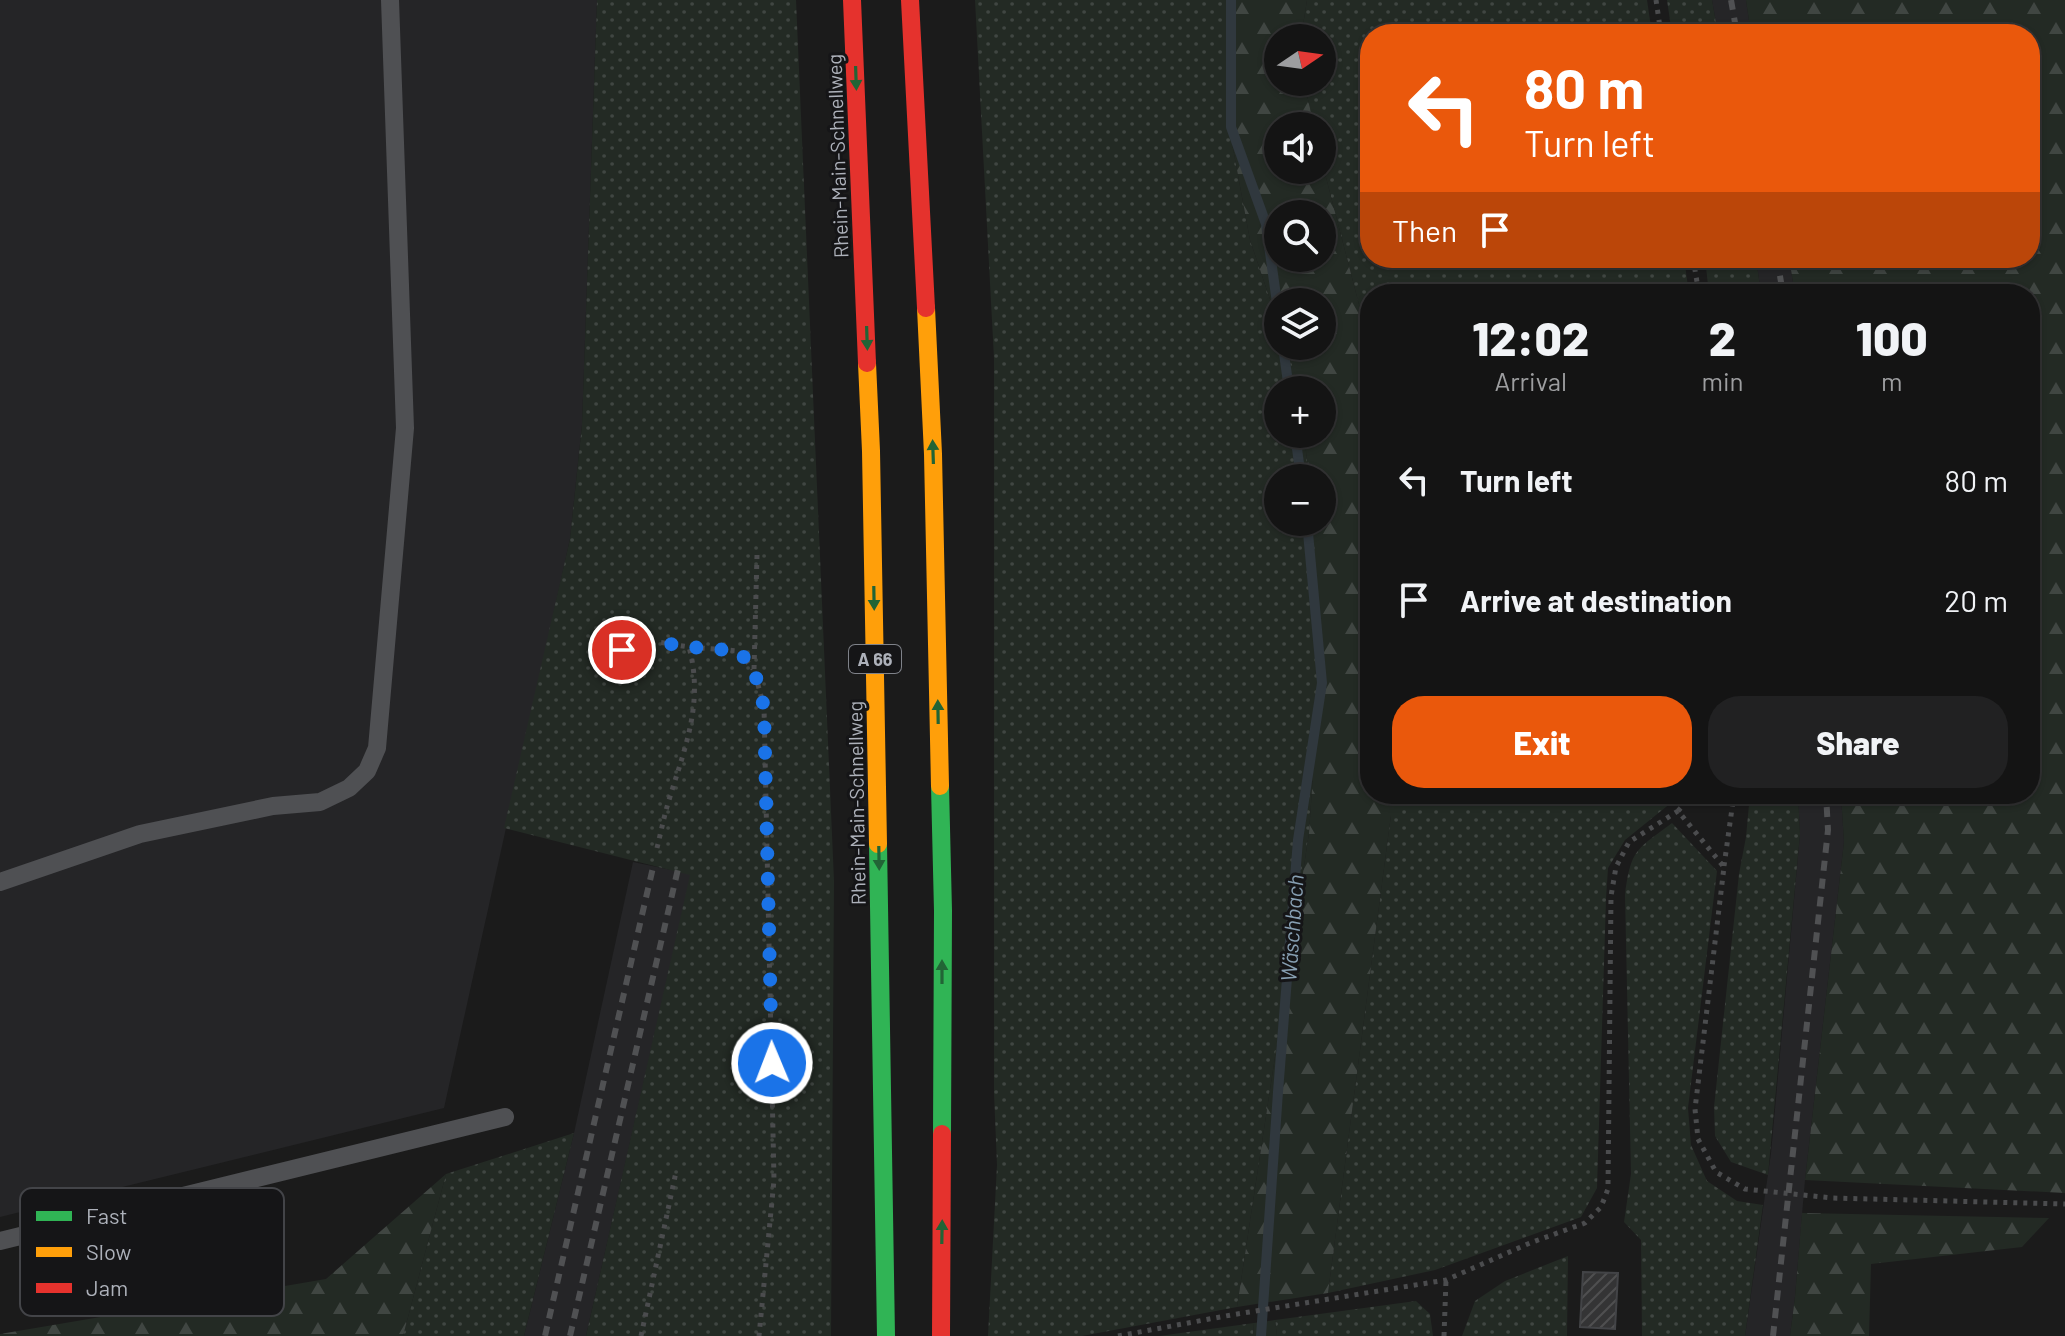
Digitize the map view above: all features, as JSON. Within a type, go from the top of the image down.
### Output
[{"type":"highway","name":"Rhein-Main-Schnellweg","points":[[852,0],[871,451],[886,1327]]},
{"type":"highway","points":[[910,0],[934,486],[943,911],[941,1336]]},
{"type":"lane","points":[[0,882],[140,834],[273,806],[320,802],[349,788],[367,771],[377,748],[405,428],[390,0]]},
{"type":"lane","points":[[216,1188],[505,1117]]},
{"type":"lane","points":[[0,1241],[20,1236]]},
{"type":"path","points":[[1656,0],[1660,24]]},
{"type":"path","points":[[757,555],[754,670],[764,707],[774,1180],[759,1336]]},
{"type":"path","points":[[622,650],[658,642],[739,651],[754,670]]},
{"type":"path","points":[[657,848],[692,724],[695,692],[689,647]]},
{"type":"path","points":[[1118,1336],[1446,1280],[1585,1223],[1601,1207],[1608,1189],[1611,896],[1616,867],[1629,842],[1684,804]]},
{"type":"path","points":[[1733,804],[1695,1109],[1698,1139],[1716,1172],[1745,1189],[1832,1198],[2065,1204]]},
{"type":"path","points":[[1678,811],[1724,867]]},
{"type":"path","points":[[641,1336],[676,1172]]},
{"type":"path","points":[[1444,1336],[1446,1280]]},
{"type":"shaded area","points":[[0,0],[597,0],[582,425],[570,539],[444,1108],[118,1188],[20,1188],[20,1212],[0,1217]]},
{"type":"shaded area","points":[[1712,0],[1746,0],[1750,24],[1716,24]]},
{"type":"shaded area","points":[[1757,268],[1791,268],[1793,284],[1760,284]]},
{"type":"shaded area","points":[[1798,804],[1842,804],[1844,842],[1790,1336],[1745,1336],[1771,1153],[1800,834]]},
{"type":"shaded area","points":[[633,862],[691,874],[586,1336],[524,1336],[574,1133]]},
{"type":"green space","points":[[597,0],[796,0],[834,881],[831,1336],[586,1336],[690,875],[504,828],[570,539],[582,425]]},
{"type":"green space","points":[[975,0],[1236,0],[1232,143],[1250,240],[1266,288],[1264,360],[1290,360],[1296,376],[1264,376],[1264,448],[1306,448],[1307,464],[1264,464],[1264,536],[1315,536],[1319,686],[1309,833],[1237,1307],[1082,1336],[988,1336],[997,1165],[994,1093],[994,358]]},
{"type":"green space","points":[[1236,0],[1307,0],[1303,24],[1264,24],[1264,96],[1307,96],[1311,112],[1264,112],[1264,184],[1328,184],[1332,200],[1264,200],[1264,272],[1336,272],[1336,216],[1360,308],[1360,804],[1391,804],[1391,815],[1328,1293],[1237,1307],[1309,833],[1319,686],[1314,536],[1336,536],[1336,464],[1307,464],[1306,448],[1336,448],[1336,376],[1296,376],[1290,360],[1336,360],[1336,288],[1266,288],[1250,240],[1232,143]]},
{"type":"green space","points":[[1307,0],[1647,0],[1651,24],[1360,24],[1360,268],[1685,268],[1688,284],[1360,284],[1360,308],[1336,216],[1336,200],[1332,200],[1328,184],[1336,184],[1336,112],[1311,112],[1307,96],[1336,96],[1336,24],[1303,24]]},
{"type":"green space","points":[[1667,0],[1712,0],[1716,24],[1671,24]]},
{"type":"green space","points":[[1746,0],[2065,0],[2065,1193],[1805,1180],[1844,842],[1842,804],[2040,804],[2040,284],[1793,284],[1791,268],[2040,268],[2040,24],[1750,24]]},
{"type":"green space","points":[[1706,268],[1757,268],[1760,284],[1708,284]]},
{"type":"green space","points":[[1391,804],[1670,804],[1625,840],[1608,868],[1597,1188],[1581,1217],[1435,1270],[1328,1293]]},
{"type":"green space","points":[[1749,804],[1798,804],[1800,834],[1768,1175],[1731,1162],[1715,1136],[1714,1107],[1739,874]]},
{"type":"green space","points":[[1672,823],[1717,871],[1688,1108],[1691,1145],[1707,1181],[1737,1201],[1763,1205],[1745,1336],[1642,1336],[1641,1240],[1624,1222],[1631,1174],[1625,895],[1630,868],[1637,852]]},
{"type":"green space","points":[[574,1133],[524,1336],[403,1336],[446,1174]]},
{"type":"green space","points":[[446,1174],[403,1336],[0,1336],[107,1316],[284,1316],[284,1286],[326,1279]]},
{"type":"green space","points":[[1802,1213],[2049,1218],[2022,1247],[1871,1264],[1869,1336],[1790,1336]]},
{"type":"green space","points":[[1568,1256],[1567,1336],[1462,1336],[1475,1301],[1505,1281]]},
{"type":"green space","points":[[1416,1301],[1430,1314],[1433,1336],[1277,1336],[1275,1320]]},
{"type":"green space","points":[[1275,1320],[1277,1336],[1253,1336],[1254,1323]]},
{"type":"green space","points":[[1254,1323],[1253,1336],[1159,1336]]},
{"type":"building","points":[[1583,1272],[1618,1273],[1615,1329],[1580,1327]]},
{"type":"waterway","name":"Wäschbach","points":[[1231,0],[1231,127],[1266,224],[1275,288]]},
{"type":"waterway","name":"Wäschbach","points":[[1285,360],[1287,376]]},
{"type":"waterway","name":"Wäschbach","points":[[1297,448],[1299,464]]},
{"type":"waterway","name":"Wäschbach","points":[[1261,1336],[1298,840],[1322,683],[1308,536]]},
{"type":"railway","points":[[1731,0],[1735,24]]},
{"type":"railway","points":[[1779,268],[1781,284]]},
{"type":"railway","points":[[1773,1336],[1828,830],[1827,804]]},
{"type":"railway","points":[[545,1336],[654,863]]},
{"type":"railway","points":[[570,1336],[678,869]]},
{"type":"traffic: fast","points":[[940,786],[942,1134]]},
{"type":"traffic: fast","points":[[878,844],[886,1336]]},
{"type":"traffic: slow","points":[[926,308],[933,454],[940,786]]},
{"type":"traffic: slow","points":[[867,363],[878,844]]},
{"type":"traffic: jam","points":[[852,0],[867,363]]},
{"type":"traffic: jam","points":[[910,0],[926,308]]},
{"type":"traffic: jam","points":[[941,1336],[942,1134]]},
{"type":"route","points":[[622,650],[658,642],[739,651],[754,670],[764,707],[772,1063]]}]
